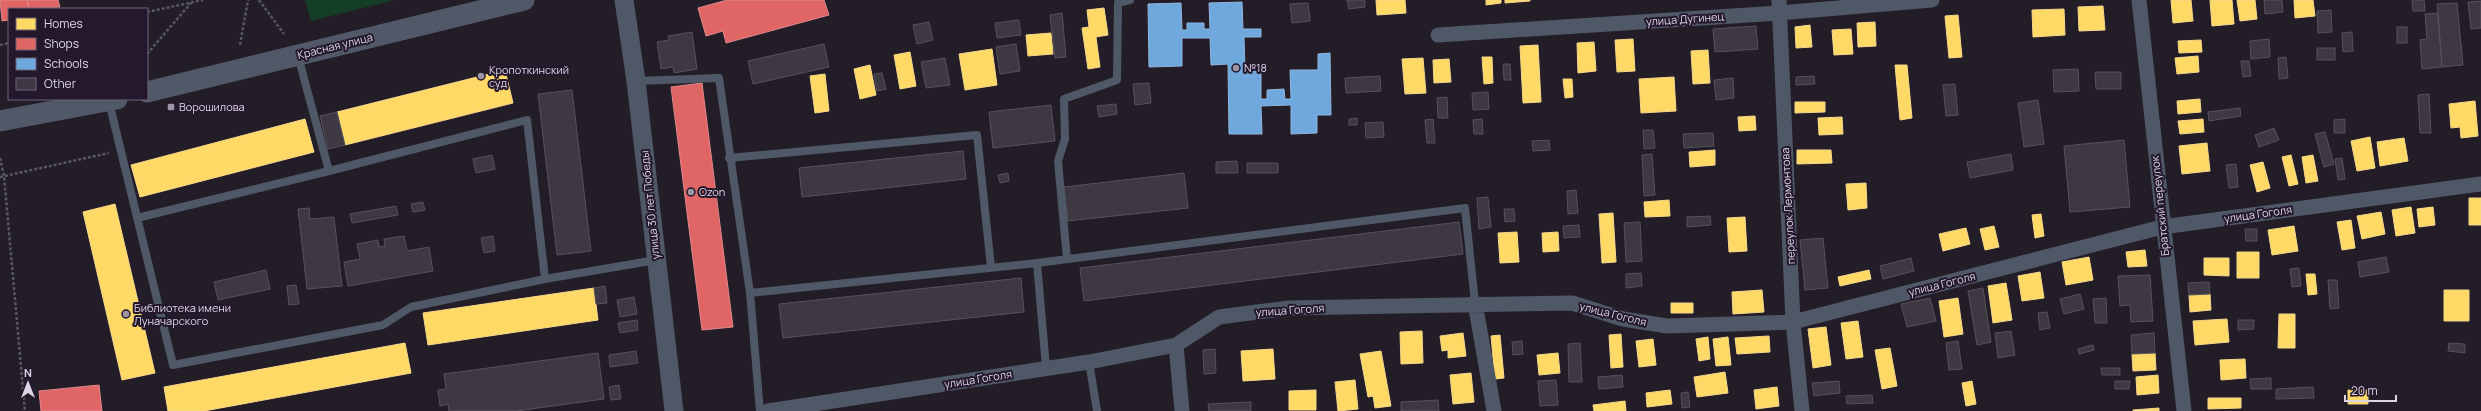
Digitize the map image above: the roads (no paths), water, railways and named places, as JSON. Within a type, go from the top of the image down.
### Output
[{"type":"main road","name":"Красная улица","points":[[148,92],[524,0]]},
{"type":"main road","points":[[0,121],[113,100]]},
{"type":"street","name":"улица 30 лет Победы","points":[[624,0],[636,81],[674,411]]},
{"type":"street","name":"улица Дугинец","points":[[1438,35],[1779,6],[1932,0]]},
{"type":"street","name":"Братский переулок","points":[[2139,0],[2162,227],[2184,411]]},
{"type":"street","name":"переулок Лермонтова","points":[[1779,6],[1793,322],[1802,411]]},
{"type":"street","name":"улица Гоголя","points":[[768,411],[1089,362],[1176,345],[1219,317],[1289,308],[1475,303],[1572,303],[1624,319],[1667,326],[1793,322],[2162,227],[2481,184]]},
{"type":"street","points":[[1475,303],[1494,411]]},
{"type":"street","points":[[1176,345],[1182,411]]},
{"type":"lane","points":[[1067,259],[1058,161],[1065,139],[1064,99],[1117,80],[1118,4],[1130,0]]},
{"type":"lane","points":[[297,55],[329,172]]},
{"type":"lane","points":[[636,81],[719,78],[729,158],[750,293],[760,411]]},
{"type":"lane","points":[[113,100],[120,151],[138,218],[173,365],[384,326],[411,307],[545,279],[656,260]]},
{"type":"lane","points":[[138,218],[329,172],[527,120],[545,279]]},
{"type":"lane","points":[[729,158],[977,135],[991,267]]},
{"type":"lane","points":[[750,293],[1037,263],[1465,208],[1475,303]]},
{"type":"lane","points":[[1037,263],[1046,368]]},
{"type":"lane","points":[[1089,362],[1097,411]]},
{"type":"place","name":"№18","points":[[1236,68]]},
{"type":"place","name":"Кропоткинский суд","points":[[481,76]]},
{"type":"place","name":"Ворошилова","points":[[171,107]]},
{"type":"place","name":"Ozon","points":[[691,192]]},
{"type":"place","name":"Библиотека имени Луначарского","points":[[126,314]]}]
